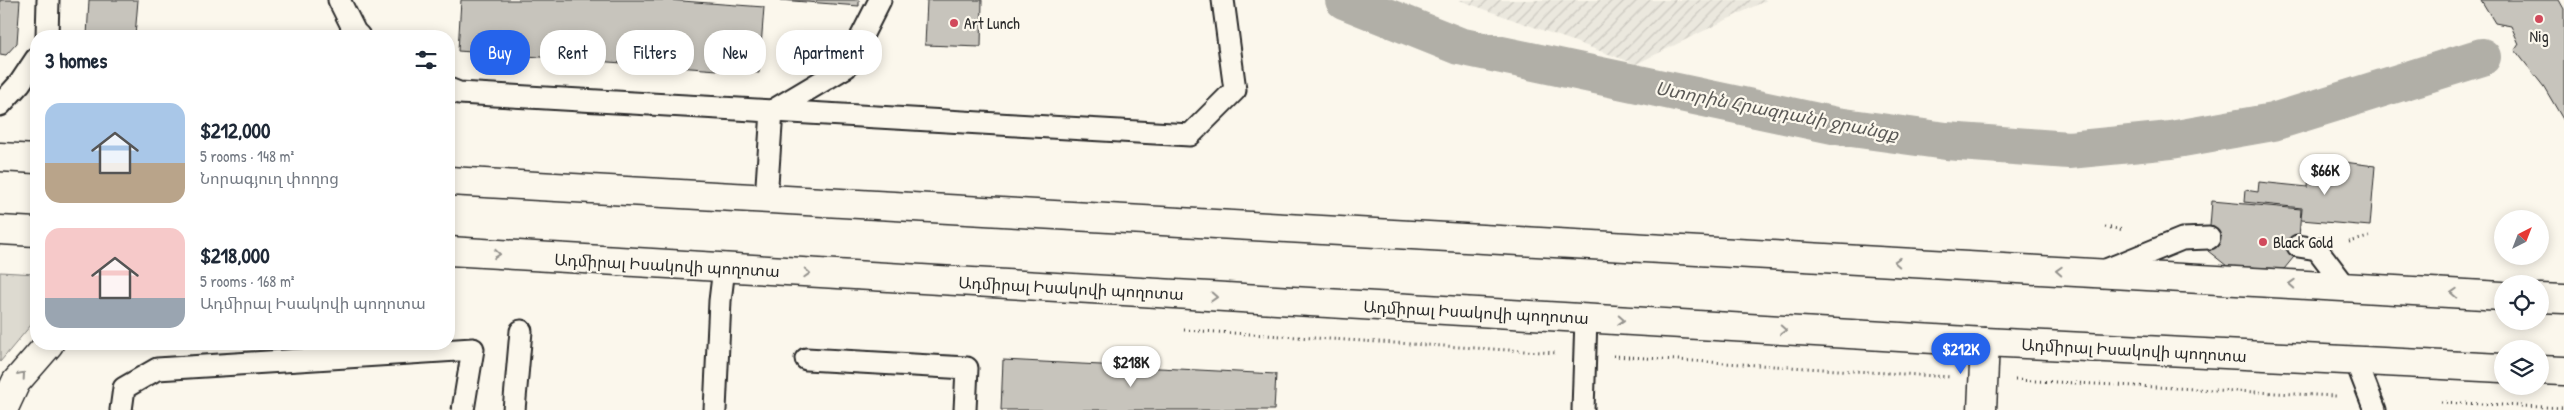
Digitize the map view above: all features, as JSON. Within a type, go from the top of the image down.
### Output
[{"type":"main road","points":[[0,157],[30,159]]},
{"type":"main road","points":[[455,181],[2494,296]]},
{"type":"main road","points":[[0,230],[30,232]]},
{"type":"main road","name":"Ադմիրալ Իսակովի պողոտա","points":[[455,252],[1985,342],[2494,368]]},
{"type":"main road","points":[[2549,298],[2564,299]]},
{"type":"main road","points":[[1982,410],[1985,342]]},
{"type":"main road","points":[[2,410],[16,382],[44,350]]},
{"type":"main road","points":[[2549,370],[2564,371]]},
{"type":"lane","points":[[47,30],[48,0]]},
{"type":"lane","points":[[339,0],[354,30]]},
{"type":"lane","points":[[772,112],[846,67],[880,0]]},
{"type":"lane","points":[[455,91],[772,112],[1190,135],[1235,90],[1223,0]]},
{"type":"lane","points":[[0,105],[30,68]]},
{"type":"lane","points":[[766,199],[772,112]]},
{"type":"lane","points":[[2099,273],[2182,239],[2209,238]]},
{"type":"lane","points":[[2298,246],[2317,249],[2346,287]]},
{"type":"lane","points":[[715,410],[720,301],[724,268]]},
{"type":"lane","points":[[1583,410],[1586,318]]},
{"type":"lane","points":[[514,410],[521,331]]},
{"type":"lane","points":[[121,410],[124,388],[157,369],[472,350],[463,410]]},
{"type":"lane","points":[[806,359],[967,368],[965,410]]},
{"type":"lane","points":[[2356,361],[2375,410]]},
{"type":"path","points":[[1176,329],[1982,379],[2337,396]]},
{"type":"path","points":[[2442,402],[2564,408]]},
{"type":"shaded area","points":[[1459,0],[1767,0],[1636,64]]},
{"type":"shaded area","points":[[0,272],[30,274],[30,326],[0,362]]},
{"type":"building","points":[[0,0],[20,0],[17,43],[6,55],[0,54]]},
{"type":"building","points":[[89,0],[138,0],[136,30],[87,30]]},
{"type":"building","points":[[461,0],[668,0],[764,7],[762,30],[704,30],[704,69],[694,68],[694,30],[616,30],[616,63],[606,62],[606,30],[540,30],[540,57],[530,56],[530,30],[470,30],[470,52],[458,51]]},
{"type":"building","points":[[780,0],[859,0],[859,6]]},
{"type":"building","name":"Art Lunch","points":[[927,0],[982,0],[981,47],[925,45]]},
{"type":"building","points":[[2481,0],[2559,0],[2564,9],[2564,121],[2544,87],[2515,50],[2519,44],[2511,26],[2495,23]]},
{"type":"building","points":[[2344,162],[2375,166],[2370,226],[2301,220],[2302,208],[2244,202],[2245,190],[2258,192],[2259,182],[2308,187],[2309,172],[2343,175]]},
{"type":"building","points":[[2212,201],[2301,209],[2298,252],[2284,269],[2227,266],[2208,251]]},
{"type":"building","points":[[1003,360],[1276,374],[1274,410],[1001,410]]},
{"type":"waterway","name":"Ստորին Հրազդանի ջրանցք","points":[[1344,0],[1459,46],[1837,126],[1946,141],[2069,150],[2171,140],[2273,122],[2482,57]]},
{"type":"place","name":"Nig","points":[[2539,19]]},
{"type":"place","name":"Art Lunch","points":[[954,23]]},
{"type":"place","name":"Black Gold","points":[[2263,242]]}]
